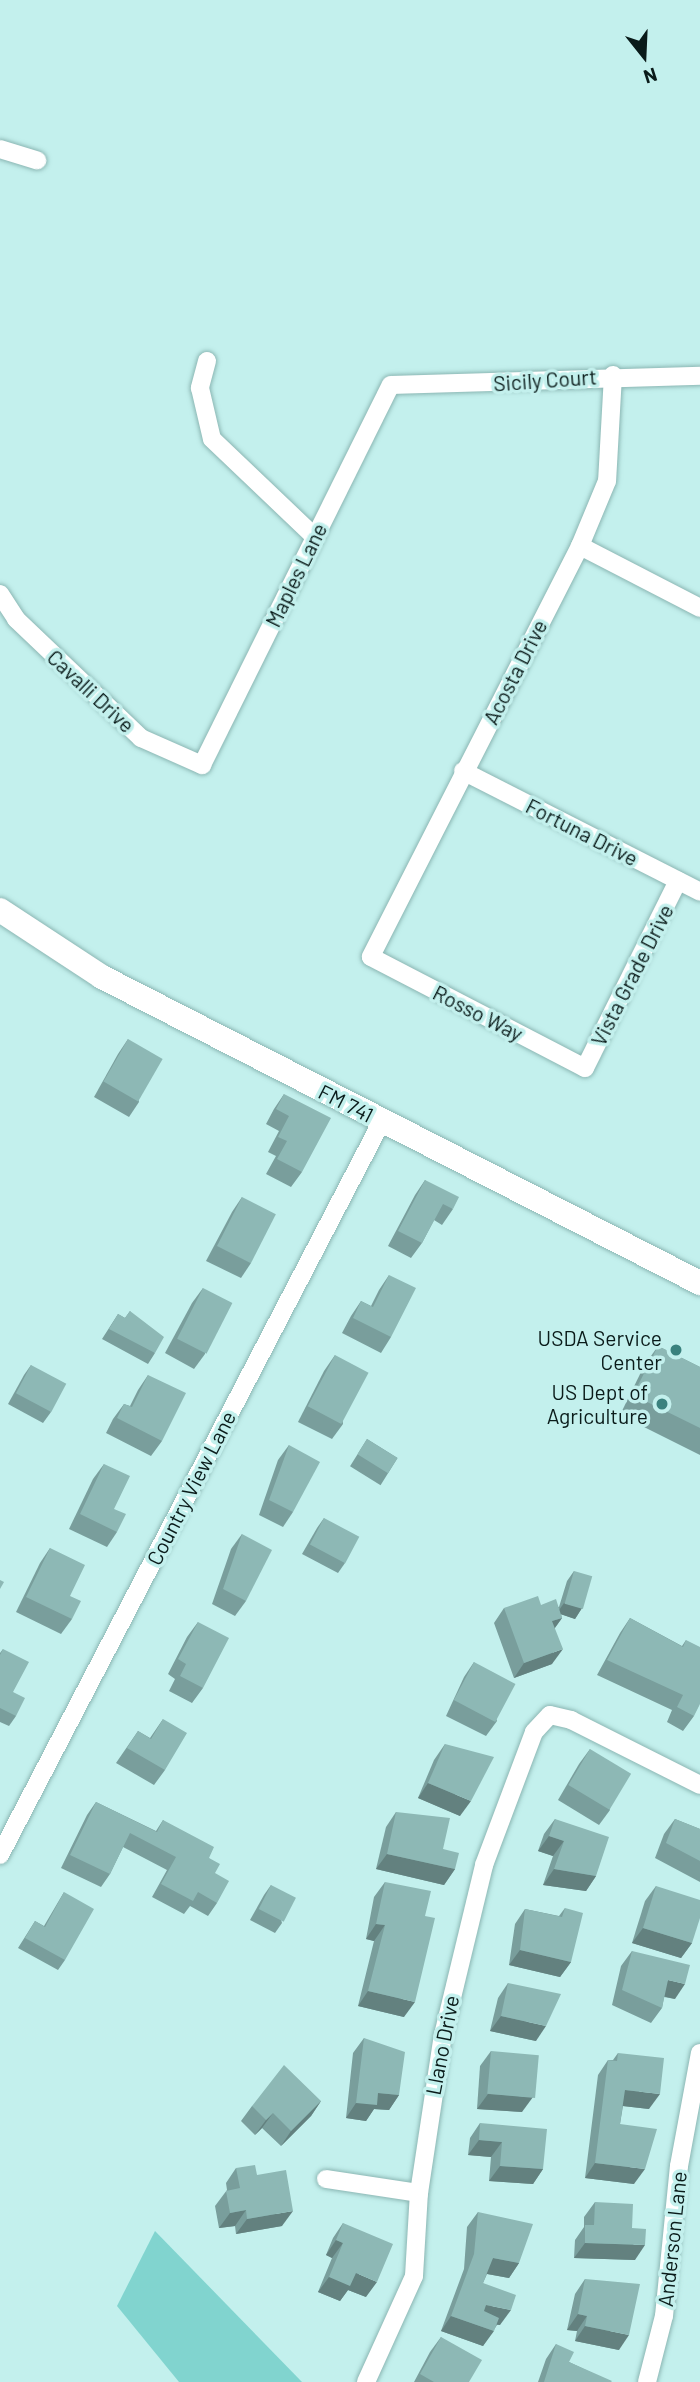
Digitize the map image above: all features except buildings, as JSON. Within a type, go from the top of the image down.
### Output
[{"type":"main road","name":"FM 741","points":[[0,910],[102,977],[700,1283]]},
{"type":"street","points":[[0,149],[37,160]]},
{"type":"street","points":[[207,362],[200,388],[212,439],[315,537]]},
{"type":"street","name":"Sicily Court","points":[[391,385],[613,375],[700,376]]},
{"type":"street","name":"Acosta Drive","points":[[371,957],[580,545],[607,481],[613,375]]},
{"type":"street","name":"Maples Lane","points":[[202,765],[391,385]]},
{"type":"street","points":[[580,545],[700,608]]},
{"type":"street","name":"Cavalli Drive","points":[[0,594],[83,687],[141,738],[202,765]]},
{"type":"street","name":"Fortuna Drive","points":[[463,771],[700,892]]},
{"type":"street","name":"Vista Grade Drive","points":[[585,1068],[678,881]]},
{"type":"street","name":"Rosso Way","points":[[371,957],[585,1068]]},
{"type":"street","name":"Country View Lane","points":[[0,1856],[382,1121]]},
{"type":"street","name":"Llano Drive","points":[[366,2382],[414,2276],[419,2193],[443,2035],[484,1865],[534,1732],[550,1716],[571,1720],[700,1786]]},
{"type":"street","name":"Anderson Lane","points":[[647,2382],[664,2316],[679,2166],[700,2053]]},
{"type":"street","points":[[326,2179],[419,2193]]},
{"type":"shaded area","points":[[155,2231],[302,2382],[179,2382],[117,2306]]},
{"type":"place","name":"USDA Service Center","points":[[676,1350]]},
{"type":"place","name":"US Dept of Agriculture","points":[[662,1404]]}]
